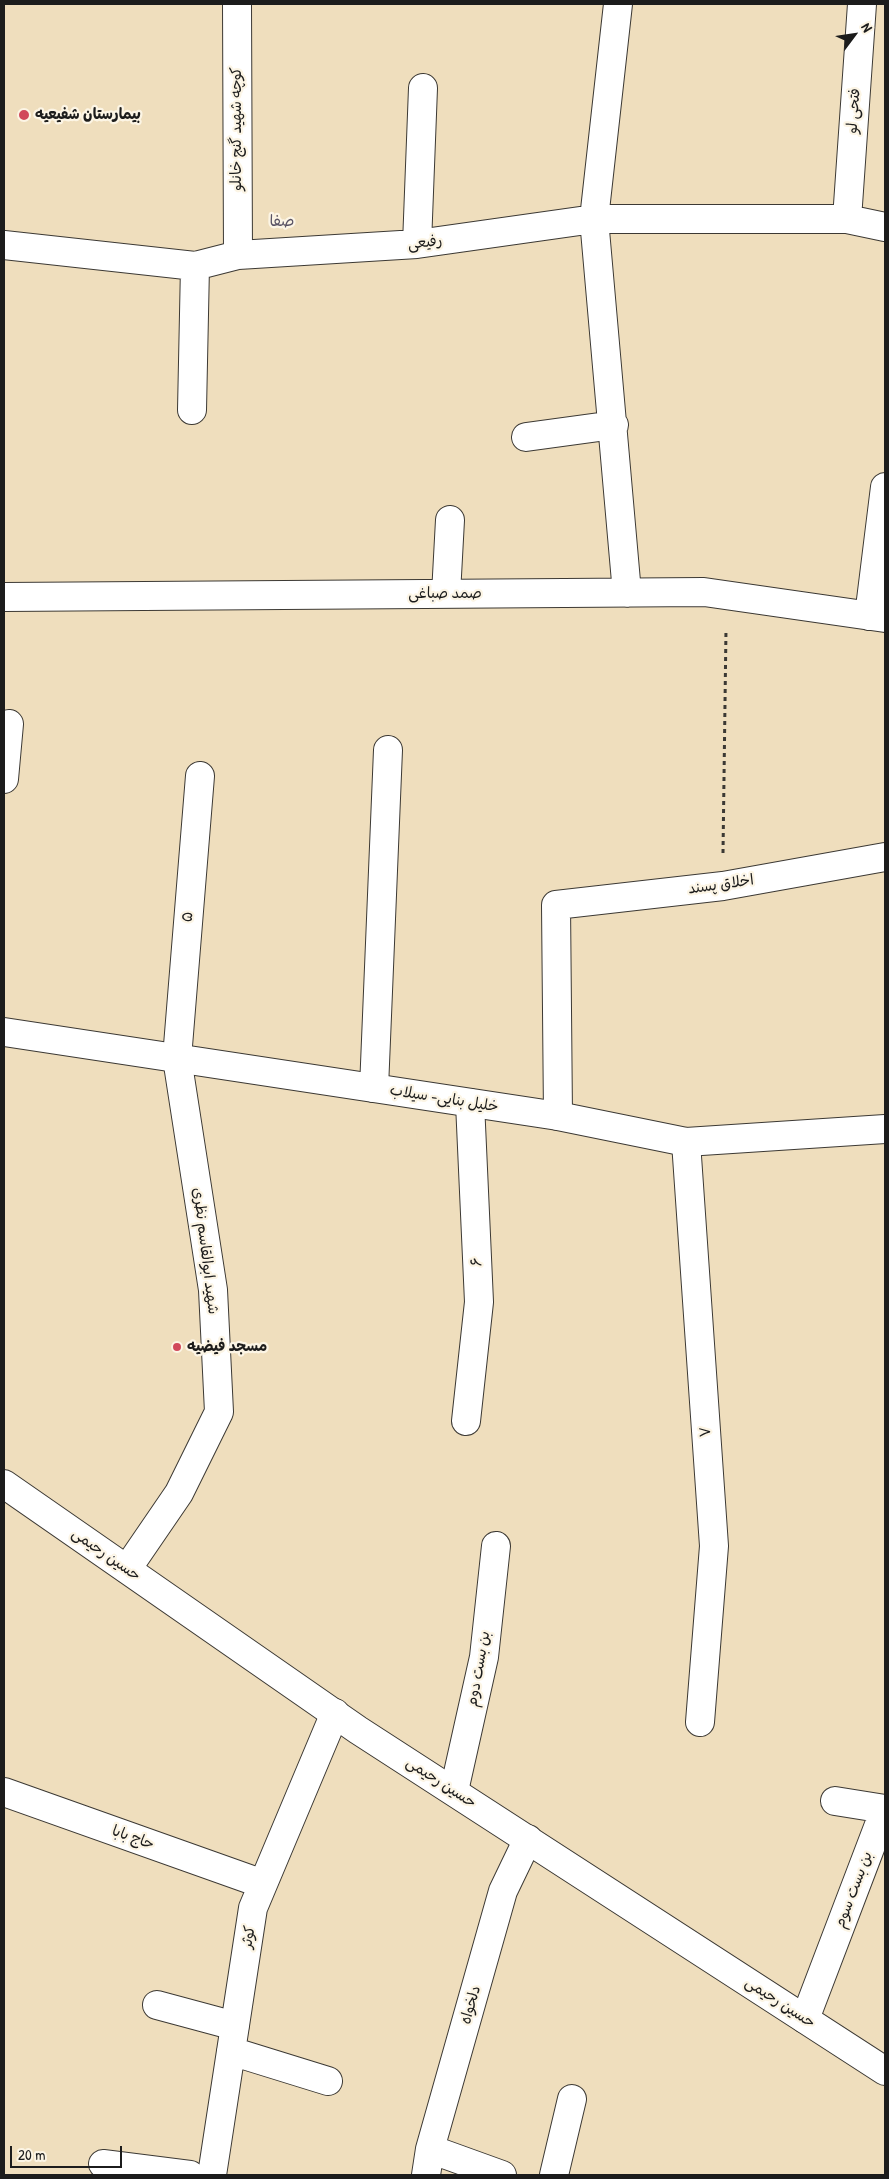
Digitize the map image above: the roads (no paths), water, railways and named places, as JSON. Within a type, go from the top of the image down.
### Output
[{"type":"street","name":"کوچه شهید گنج خانلو","points":[[237,4],[238,255]]},
{"type":"street","points":[[618,4],[594,219],[614,425],[627,593]]},
{"type":"street","name":"فتحی لو","points":[[847,219],[862,4]]},
{"type":"street","points":[[416,244],[422,88]]},
{"type":"street","name":"رفیعی","points":[[4,245],[195,266],[238,255],[416,244],[594,219],[847,219],[885,227]]},
{"type":"street","points":[[192,410],[195,266]]},
{"type":"street","points":[[526,437],[614,425]]},
{"type":"street","points":[[877,617],[885,486]]},
{"type":"street","points":[[446,594],[450,520]]},
{"type":"street","name":"صمد صباغی","points":[[4,597],[704,592],[877,617]]},
{"type":"street","points":[[4,778],[9,724]]},
{"type":"street","points":[[374,1088],[388,750]]},
{"type":"street","name":"۵","points":[[177,1058],[200,776]]},
{"type":"street","name":"اخلاق پسند","points":[[558,1116],[556,905],[723,886],[885,857]]},
{"type":"street","name":"خلیل بنایی- سیلاب","points":[[4,1032],[558,1116],[686,1142],[885,1129]]},
{"type":"street","name":"شهید ابوالقاسم نظری","points":[[127,1569],[179,1493],[219,1412],[213,1290],[177,1058]]},
{"type":"street","name":"۶","points":[[466,1421],[479,1302],[470,1103]]},
{"type":"street","name":"۷","points":[[686,1142],[714,1546],[700,1722]]},
{"type":"street","name":"حسین رحیمی","points":[[4,1484],[335,1714],[885,2071]]},
{"type":"street","name":"بن بست دوم","points":[[454,1791],[484,1657],[496,1546]]},
{"type":"street","name":"کوثر","points":[[212,2175],[253,1908],[335,1714]]},
{"type":"street","name":"حاج بابا","points":[[4,1792],[263,1884]]},
{"type":"street","name":"بن بست سوم","points":[[805,2019],[885,1809],[835,1801]]},
{"type":"street","name":"دلخواه","points":[[426,2175],[430,2149],[503,1891],[528,1839]]},
{"type":"street","points":[[157,2005],[328,2081]]},
{"type":"street","points":[[554,2175],[572,2099]]},
{"type":"street","points":[[430,2149],[502,2175]]},
{"type":"street","points":[[103,2164],[190,2175]]},
{"type":"place","name":"بیمارستان شفیعیه","points":[[24,115]]},
{"type":"place","name":"مسجد فیضیه","points":[[177,1347]]},
{"type":"district","name":"صفا","points":[[282,222]]}]
